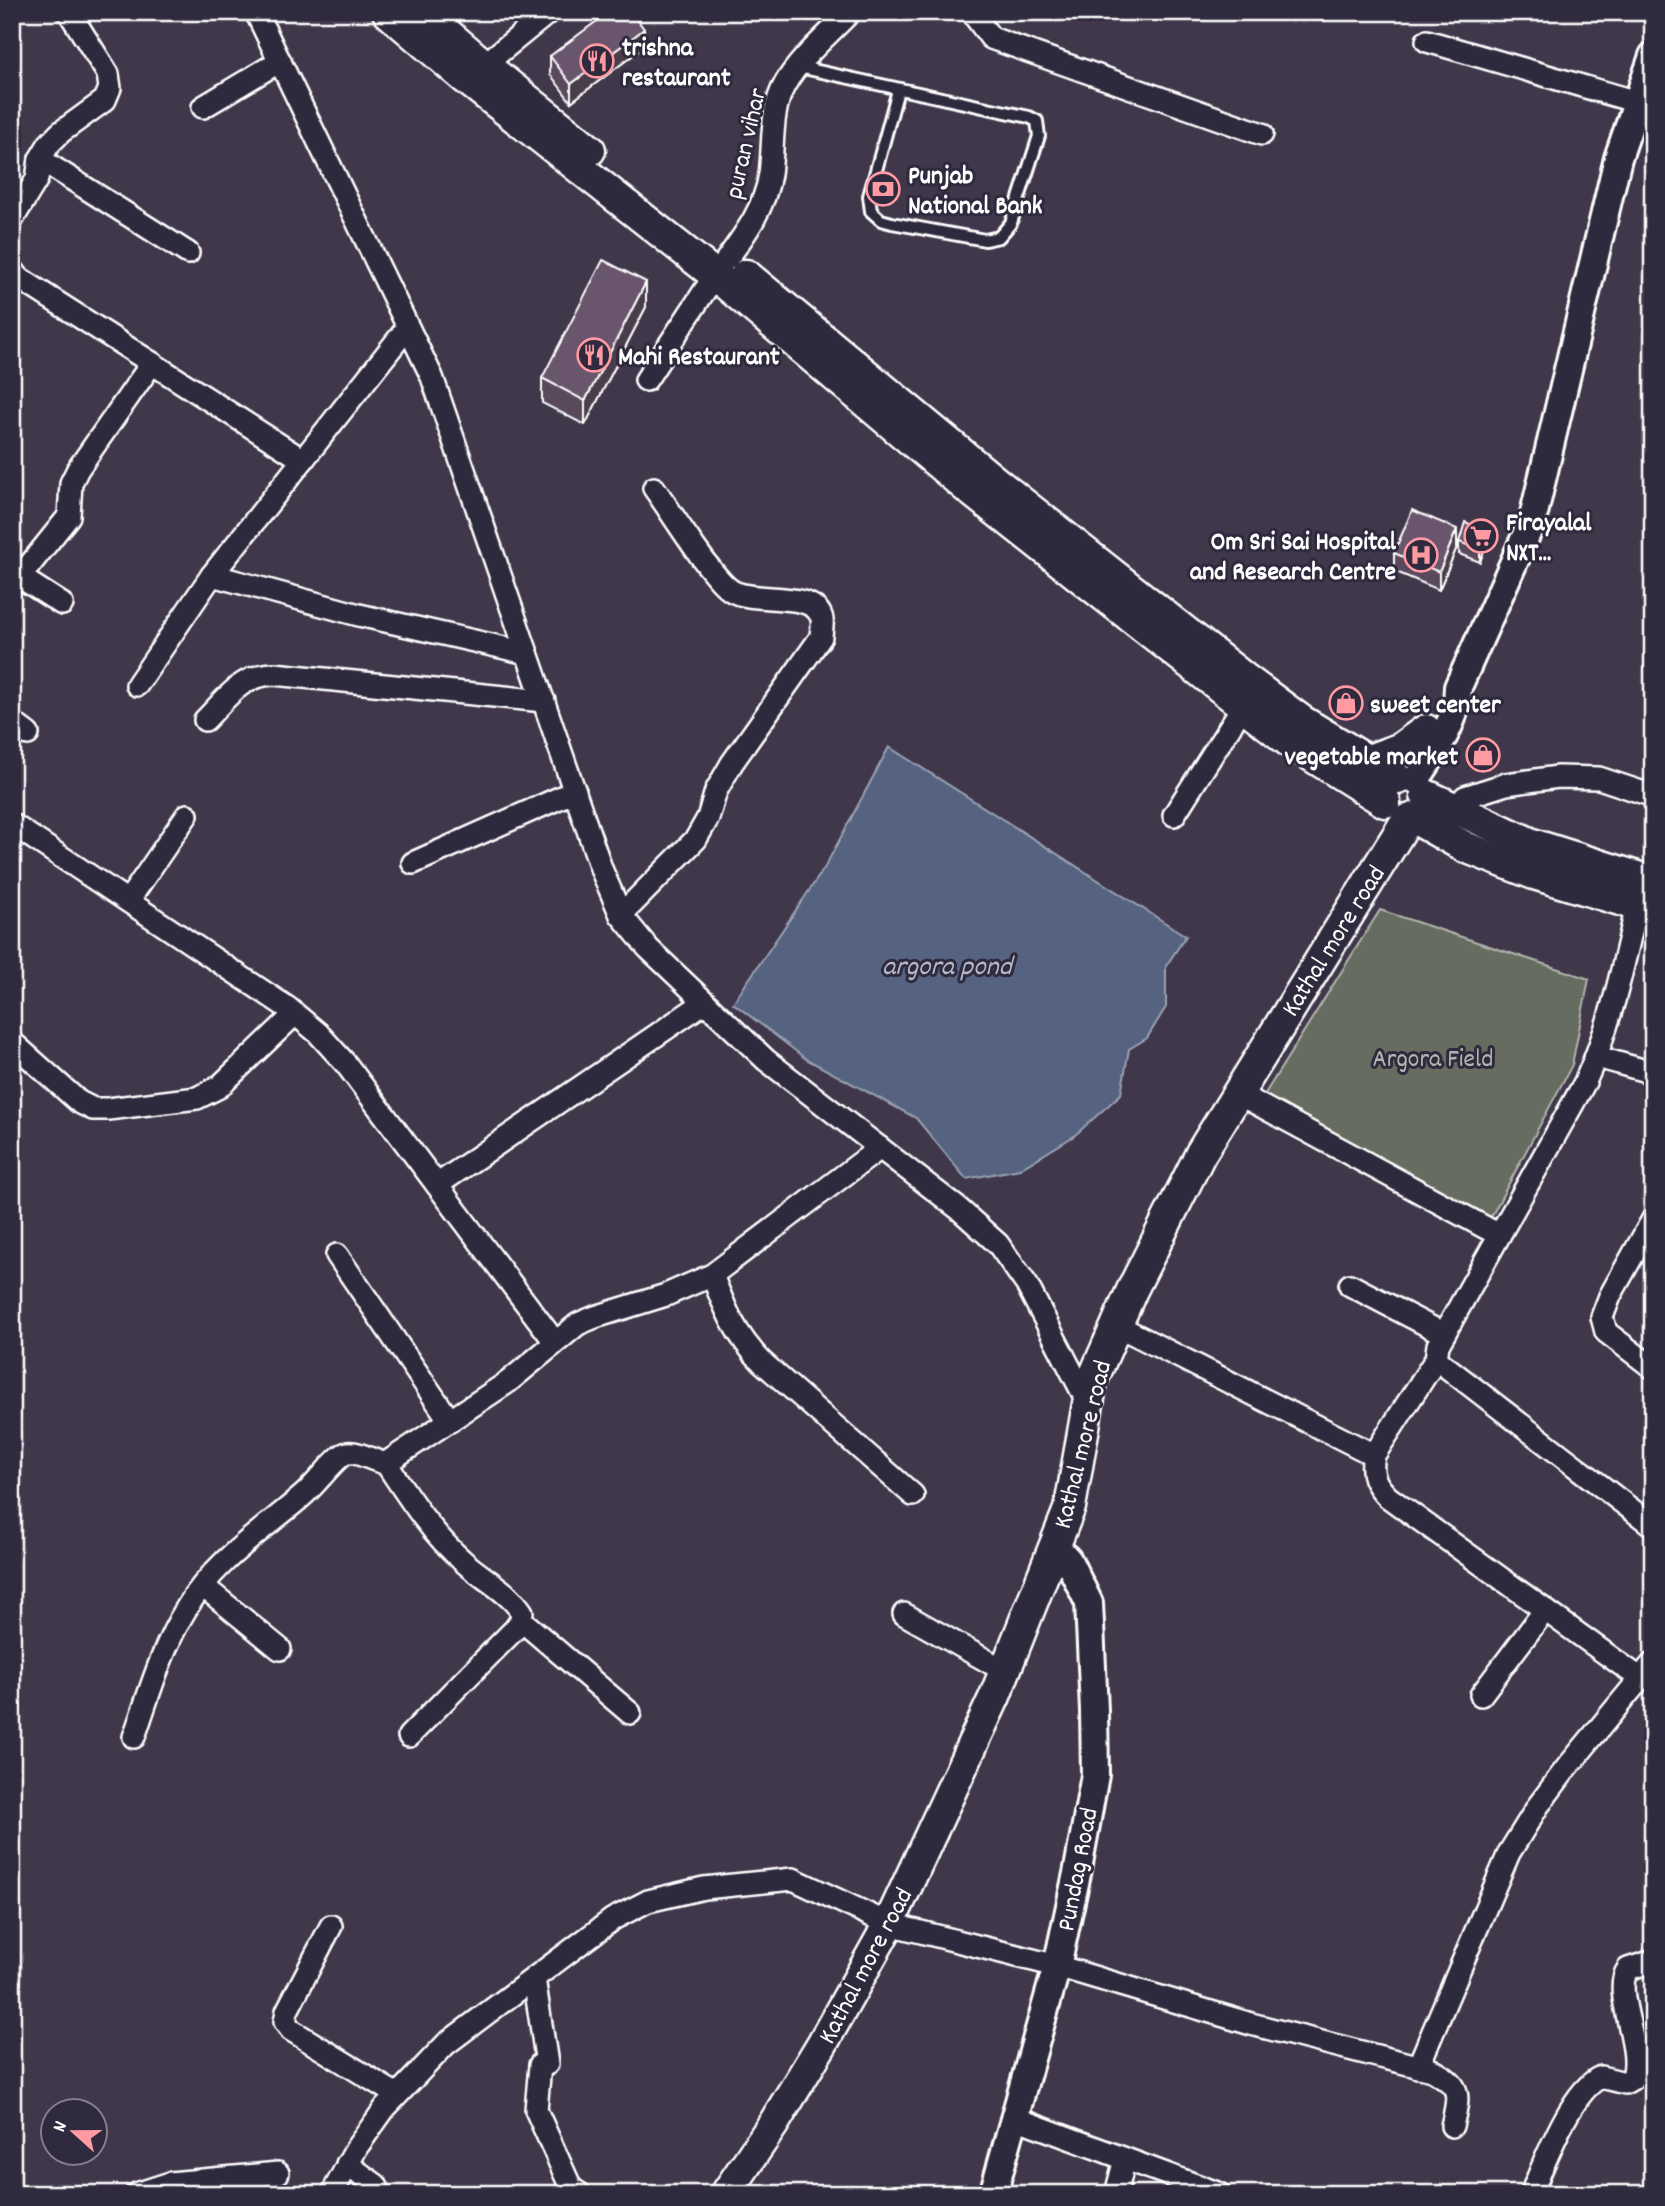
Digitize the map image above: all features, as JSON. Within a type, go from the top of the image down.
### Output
[{"type":"main road","points":[[388,12],[465,78],[721,267],[1164,616],[1303,722],[1366,761],[1465,846],[1523,870],[1647,899]]},
{"type":"main road","points":[[422,12],[721,267],[965,486],[1290,743],[1407,796],[1455,810],[1647,899]]},
{"type":"main road","points":[[1366,761],[1401,748],[1426,730]]},
{"type":"main road","name":"Kathal more road","points":[[726,2194],[816,2055],[889,1924],[1005,1671],[1070,1507],[1092,1381],[1116,1325],[1200,1153],[1407,796]]},
{"type":"street","points":[[12,220],[37,179],[40,159],[49,144],[105,100],[110,88],[108,74],[69,12]]},
{"type":"street","points":[[256,12],[432,377],[602,871],[621,915],[648,948],[766,1060],[959,1209],[998,1244],[1027,1285],[1088,1403]]},
{"type":"street","points":[[484,65],[549,12]]},
{"type":"street","name":"puran vihar","points":[[646,380],[751,226],[763,200],[769,176],[775,114],[784,85],[850,12]]},
{"type":"street","points":[[975,12],[976,18],[991,37],[1262,134]]},
{"type":"street","points":[[1427,41],[1637,102]]},
{"type":"street","points":[[1407,796],[1448,727],[1458,704],[1458,687],[1532,522],[1618,158],[1653,57]]},
{"type":"street","points":[[203,107],[280,61]]},
{"type":"street","points":[[40,159],[188,254]]},
{"type":"street","points":[[12,270],[19,278],[303,460]]},
{"type":"street","points":[[137,685],[212,575],[407,328]]},
{"type":"street","points":[[62,604],[16,575],[69,516],[71,483],[78,469],[152,363]]},
{"type":"street","points":[[621,915],[696,839],[708,818],[716,791],[732,763],[821,637],[823,618],[815,607],[797,601],[750,596],[732,591],[715,573],[654,488]]},
{"type":"street","points":[[212,575],[359,615],[527,653]]},
{"type":"street","points":[[205,720],[242,683],[258,674],[544,701]]},
{"type":"street","points":[[1407,796],[1426,730],[1445,698],[1458,687]]},
{"type":"street","points":[[1174,815],[1243,706]]},
{"type":"street","points":[[1455,810],[1465,797],[1506,784],[1558,777],[1599,778],[1653,796]]},
{"type":"street","points":[[413,863],[575,791]]},
{"type":"street","points":[[128,901],[187,815]]},
{"type":"street","points":[[12,824],[295,1014],[318,1033],[346,1064],[555,1342]]},
{"type":"street","points":[[1418,2067],[1509,1853],[1538,1806],[1565,1770],[1647,1671],[1545,1610],[1388,1497],[1376,1484],[1371,1468],[1374,1455],[1436,1359],[1438,1345],[1585,1082],[1607,1030],[1647,899]]},
{"type":"street","points":[[437,1185],[705,1002]]},
{"type":"street","points":[[12,1042],[79,1102],[93,1109],[108,1109],[197,1098],[219,1087],[295,1014]]},
{"type":"street","points":[[1597,1057],[1653,1073]]},
{"type":"street","points":[[1237,1093],[1499,1235]]},
{"type":"street","points":[[386,1463],[508,1382],[578,1324],[666,1295],[712,1275],[880,1148]]},
{"type":"street","points":[[1652,1224],[1610,1296],[1602,1317],[1606,1332],[1653,1368]]},
{"type":"street","points":[[337,1255],[450,1421]]},
{"type":"street","points":[[712,1275],[724,1308],[743,1341],[762,1363],[913,1495]]},
{"type":"street","points":[[1350,1285],[1444,1334]]},
{"type":"street","points":[[1116,1325],[1374,1455]]},
{"type":"street","points":[[1436,1359],[1653,1526]]},
{"type":"street","points":[[134,1737],[166,1645],[186,1609],[203,1586],[233,1552],[303,1496],[346,1452],[386,1463],[437,1535],[464,1563],[515,1602],[522,1612],[521,1620],[515,1629],[409,1736]]},
{"type":"street","name":"Pundag Road","points":[[993,2194],[1056,1966],[1079,1869],[1095,1775],[1089,1603],[1068,1560],[1055,1545]]},
{"type":"street","points":[[203,1586],[280,1649]]},
{"type":"street","points":[[1481,1695],[1545,1610]]},
{"type":"street","points":[[904,1614],[1005,1671]]},
{"type":"street","points":[[521,1620],[630,1713]]},
{"type":"street","points":[[332,2194],[356,2147],[385,2108],[446,2044],[613,1919],[648,1901],[704,1888],[793,1879],[889,1924],[1056,1966],[1251,2024],[1432,2070],[1449,2079],[1456,2088],[1458,2098],[1452,2126]]},
{"type":"street","points":[[331,1926],[286,2011],[285,2022],[291,2030],[397,2095]]},
{"type":"street","points":[[1531,2194],[1566,2119],[1586,2089],[1601,2077],[1625,2083],[1632,2079],[1637,2064],[1624,1993],[1624,1977],[1628,1969],[1653,1961]]},
{"type":"street","points":[[534,1978],[544,2064],[536,2110],[571,2188],[580,2194]]},
{"type":"street","points":[[1015,2118],[1220,2194]]},
{"type":"street","points":[[1116,2194],[1125,2159]]},
{"type":"street","points":[[347,2164],[376,2185],[380,2194]]},
{"type":"street","points":[[136,2194],[170,2183],[278,2172]]},
{"type":"lane","points":[[799,67],[1029,117],[1037,121],[1040,136],[1011,223],[999,237],[985,240],[892,223],[881,220],[871,212],[869,196],[898,90]]},
{"type":"green space","name":"Argora Field","points":[[1380,910],[1589,979],[1572,1065],[1484,1230],[1261,1100]]},
{"type":"water","name":"argora pond","points":[[889,747],[1186,936],[1166,966],[1166,1007],[1147,1038],[1129,1049],[1121,1094],[1074,1136],[1020,1169],[966,1179],[916,1118],[806,1059],[733,1003],[825,867]]},
{"type":"building","points":[[609,12],[632,12],[644,29],[571,84],[550,56]]},
{"type":"building","name":"Mahi Restaurant","points":[[603,260],[646,282],[585,401],[542,378]]},
{"type":"building","points":[[1412,510],[1457,529],[1439,572],[1394,553]]},
{"type":"building","points":[[1465,522],[1486,531],[1480,550],[1459,542]]},
{"type":"place","name":"trishna restaurant","points":[[597,61]]},
{"type":"place","name":"Punjab National Bank","points":[[883,189]]},
{"type":"place","name":"Mahi Restaurant","points":[[594,355]]},
{"type":"place","name":"Firayalal NXT...","points":[[1481,536]]},
{"type":"place","name":"Om Sri Sai Hospital and Research Centre","points":[[1421,555]]},
{"type":"place","name":"sweet center","points":[[1346,703]]},
{"type":"place","name":"vegetable market","points":[[1483,755]]}]
